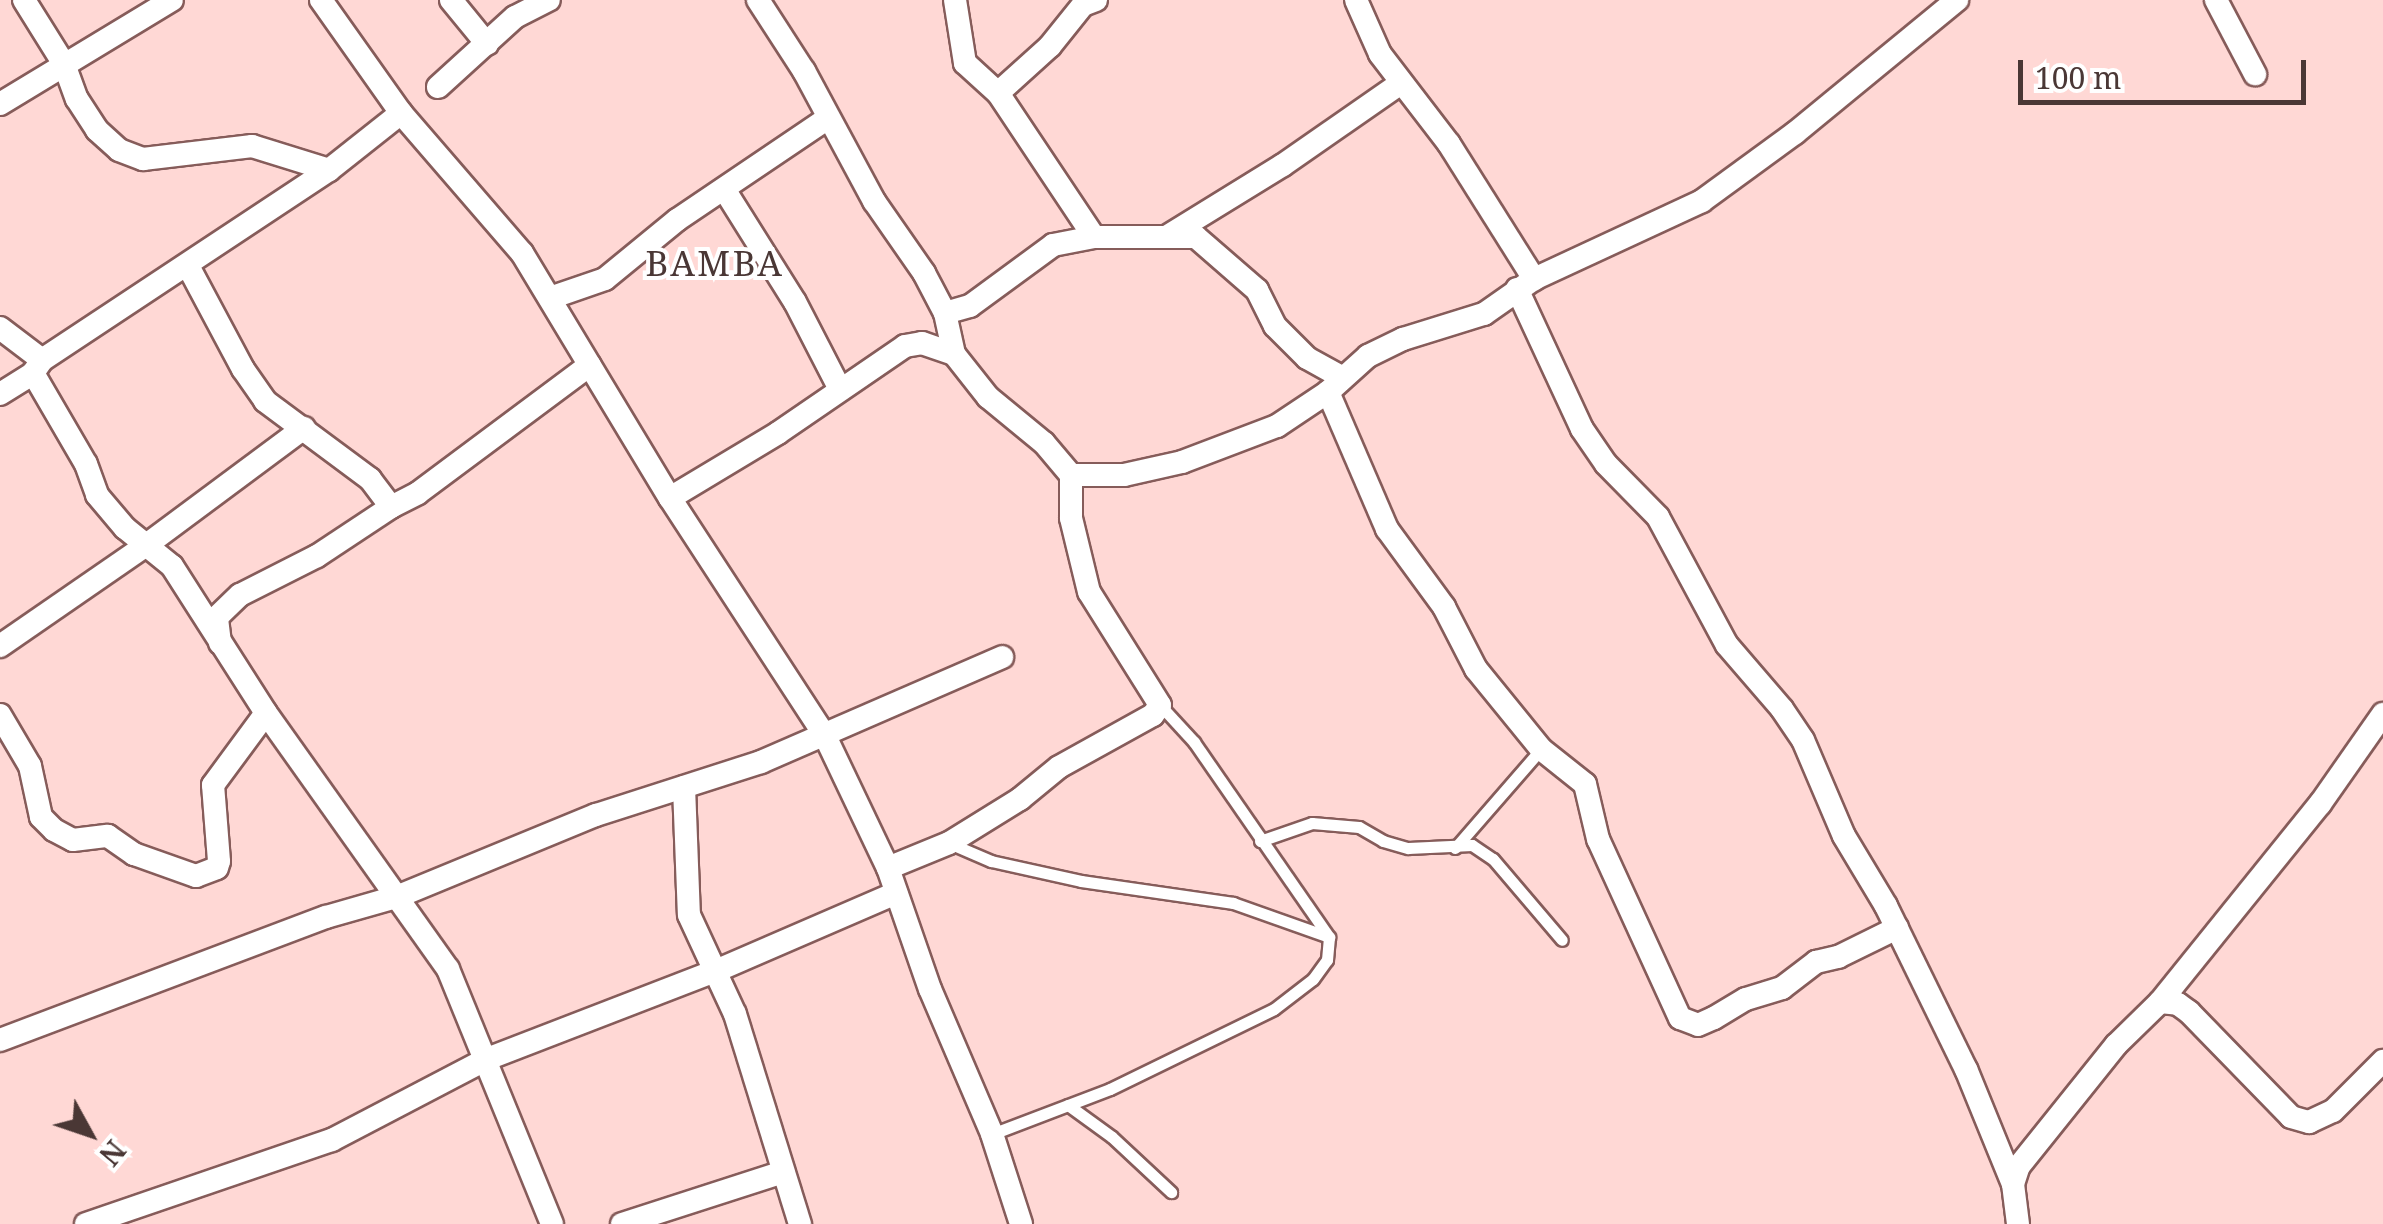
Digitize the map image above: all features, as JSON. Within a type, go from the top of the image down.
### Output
[{"type":"street","points":[[24,0],[64,64],[78,99],[97,130],[131,154],[143,159],[180,158],[252,146],[328,170]]},
{"type":"street","points":[[0,104],[172,0]]},
{"type":"street","points":[[321,0],[401,114],[522,253],[670,498],[825,736],[888,868],[992,1134],[1021,1224]]},
{"type":"street","points":[[450,0],[488,44]]},
{"type":"street","points":[[438,87],[515,17],[548,0]]},
{"type":"street","points":[[758,0],[874,201],[924,273],[945,313],[954,354],[988,397],[1044,443],[1072,474],[1070,518],[1090,592],[1160,705],[1153,715],[1059,767],[1020,800],[949,842],[888,868]]},
{"type":"street","points":[[955,0],[965,63],[998,93],[1094,238]]},
{"type":"street","points":[[998,93],[1050,46],[1083,5],[1096,0]]},
{"type":"street","points":[[1356,0],[1380,54],[1450,144],[1526,284],[1582,428],[1606,464],[1658,517],[1726,646],[1782,709],[1803,740],[1844,836],[1896,928],[1966,1069],[2013,1184],[2018,1224]]},
{"type":"street","points":[[1072,474],[1124,475],[1182,462],[1277,426],[1368,356],[1403,338],[1484,314],[1526,284],[1702,201],[1795,133],[1957,0]]},
{"type":"street","points":[[2216,0],[2255,74]]},
{"type":"street","points":[[1164,238],[1282,165],[1400,83]]},
{"type":"street","points":[[0,394],[328,170],[401,114]]},
{"type":"street","points":[[550,298],[604,279],[724,188],[828,118]]},
{"type":"street","points":[[724,188],[795,302],[840,389]]},
{"type":"street","points":[[945,313],[970,306],[1053,245],[1094,238],[1196,237],[1228,261],[1256,290],[1275,326],[1335,384],[1387,530],[1444,607],[1476,669],[1541,749],[1585,784],[1598,839],[1680,1018],[1698,1025],[1746,1000],[1782,988],[1816,962],[1838,957],[1896,928]]},
{"type":"street","points":[[188,266],[243,369],[265,401],[370,479],[392,506]]},
{"type":"street","points":[[0,328],[38,367],[98,494],[145,546],[172,566],[266,713],[448,970],[488,1059],[552,1224]]},
{"type":"street","points":[[670,498],[905,346],[922,343],[954,354]]},
{"type":"street","points":[[220,644],[217,618],[240,595],[318,556],[418,492],[590,365]]},
{"type":"street","points":[[0,646],[145,546],[304,428]]},
{"type":"street","points":[[0,1040],[308,924],[399,896],[596,814],[825,736],[1002,657]]},
{"type":"street","points":[[0,715],[30,766],[42,817],[54,830],[74,840],[108,836],[134,854],[196,876],[217,868],[219,861],[214,786],[266,713]]},
{"type":"street","points":[[2013,1184],[2019,1166],[2116,1044],[2160,1002],[2344,773],[2383,714]]},
{"type":"street","points":[[684,787],[689,915],[718,970],[800,1224]]},
{"type":"street","points":[[86,1224],[332,1140],[488,1059],[718,970],[896,894]]},
{"type":"street","points":[[2160,1002],[2189,1012],[2292,1118],[2309,1122],[2333,1111],[2383,1061]]},
{"type":"street","points":[[622,1224],[783,1172]]},
{"type":"lane","points":[[992,1134],[1068,1105],[1274,1008],[1313,978],[1327,960],[1330,937],[1194,742],[1160,705]]},
{"type":"lane","points":[[1455,848],[1541,749]]},
{"type":"lane","points":[[1260,841],[1312,823],[1358,826],[1383,841],[1408,848],[1472,845],[1493,859],[1562,940]]},
{"type":"lane","points":[[949,842],[991,861],[1080,882],[1233,903],[1330,937]]},
{"type":"lane","points":[[1068,1105],[1112,1137],[1171,1192]]},
{"type":"district","name":"BAMBA","points":[[715,263]]}]
